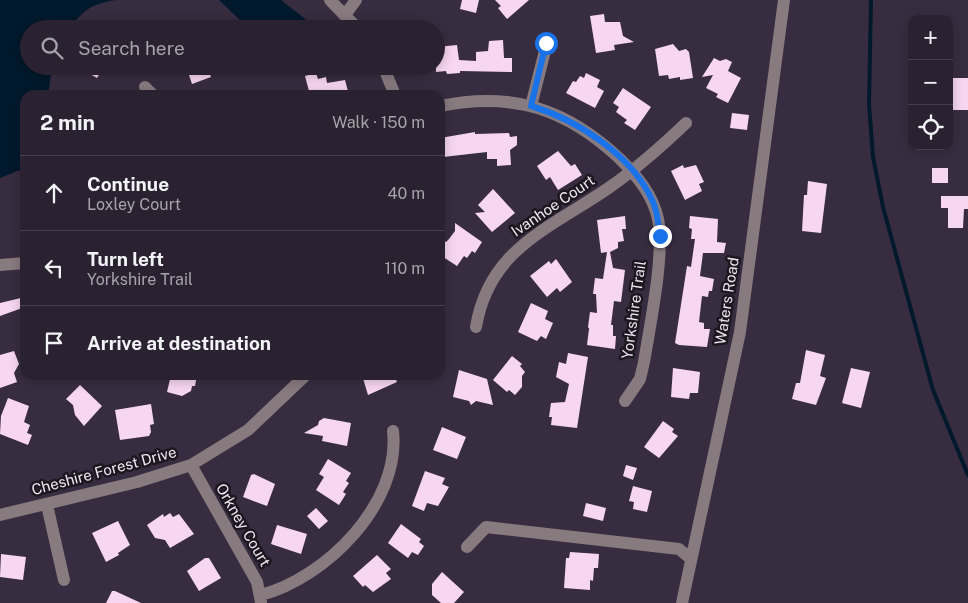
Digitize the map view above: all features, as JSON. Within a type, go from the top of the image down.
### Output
[{"type":"street","points":[[330,0],[350,20]]},
{"type":"street","points":[[345,15],[356,0]]},
{"type":"street","name":"Waters Road","points":[[682,603],[740,332],[784,0]]},
{"type":"street","points":[[531,106],[546,43]]},
{"type":"street","points":[[387,75],[393,90]]},
{"type":"street","name":"Yorkshire Trail","points":[[445,105],[488,100],[531,106],[547,111],[584,128],[598,138],[646,189],[654,204],[660,236],[644,362],[640,379],[625,401]]},
{"type":"street","name":"Ivanhoe Court","points":[[476,327],[486,289],[510,256],[548,225],[631,171],[686,123]]},
{"type":"street","points":[[0,265],[20,263]]},
{"type":"street","name":"Cheshire Forest Drive","points":[[0,515],[136,482],[191,464],[248,430],[301,380]]},
{"type":"street","points":[[261,599],[316,569],[361,525],[386,485],[394,456],[393,431]]},
{"type":"street","name":"Orkney Court","points":[[191,464],[257,582],[261,599]]},
{"type":"street","points":[[47,505],[64,580]]},
{"type":"street","points":[[467,547],[486,527],[679,549],[692,559]]},
{"type":"water","points":[[0,0],[116,0],[100,3],[89,8],[77,20],[20,20],[20,75],[51,75],[49,90],[20,90],[20,170],[0,178]]},
{"type":"water","points":[[219,0],[281,0],[306,20],[240,20]]},
{"type":"building","points":[[462,0],[479,0],[476,13],[460,9]]},
{"type":"building","points":[[495,0],[529,0],[507,19],[498,8],[501,6]]},
{"type":"building","points":[[604,14],[605,22],[620,22],[623,36],[634,42],[614,45],[615,50],[596,53],[590,16]]},
{"type":"building","points":[[503,40],[504,58],[512,58],[512,72],[460,71],[460,73],[447,74],[445,71],[445,46],[457,45],[459,60],[476,61],[476,52],[488,51],[489,41]]},
{"type":"building","points":[[673,44],[679,51],[686,49],[689,52],[693,78],[680,80],[680,77],[669,79],[668,75],[659,76],[655,49]]},
{"type":"building","points":[[714,58],[720,61],[726,59],[732,62],[728,71],[741,78],[728,103],[716,97],[718,94],[706,88],[713,75],[702,77]]},
{"type":"building","points":[[586,73],[600,80],[597,87],[604,91],[595,108],[566,93],[573,81],[576,82],[580,76],[584,78]]},
{"type":"building","points":[[189,75],[210,75],[211,77],[192,84]]},
{"type":"building","points":[[317,75],[318,79],[326,77],[327,83],[345,80],[348,90],[309,90],[305,76]]},
{"type":"building","points":[[953,78],[968,78],[968,110],[953,110]]},
{"type":"building","points":[[623,88],[651,107],[635,130],[624,123],[627,120],[616,112],[619,107],[613,103]]},
{"type":"building","points":[[732,113],[749,115],[747,130],[730,128]]},
{"type":"building","points":[[475,132],[475,134],[509,133],[510,137],[517,136],[517,145],[510,150],[511,165],[497,166],[497,159],[487,159],[487,152],[445,157],[445,137]]},
{"type":"building","points":[[558,151],[571,166],[575,164],[582,175],[558,190],[550,177],[546,180],[537,166]]},
{"type":"building","points":[[683,165],[684,168],[696,165],[704,182],[699,184],[702,191],[685,200],[671,171]]},
{"type":"building","points":[[932,168],[948,168],[948,183],[932,183]]},
{"type":"building","points":[[808,181],[827,184],[821,233],[802,231],[804,195],[807,195]]},
{"type":"building","points":[[493,189],[515,213],[492,232],[475,213],[485,212],[478,205]]},
{"type":"building","points":[[941,196],[968,196],[968,209],[964,209],[963,228],[948,228],[948,208],[941,208]]},
{"type":"building","points":[[625,216],[626,229],[622,229],[624,241],[618,242],[618,248],[610,252],[613,268],[625,270],[621,302],[614,301],[611,325],[613,325],[613,336],[616,336],[615,349],[587,345],[590,330],[588,327],[590,312],[597,313],[596,294],[593,294],[595,278],[603,279],[607,252],[601,253],[597,220]]},
{"type":"building","points":[[690,216],[718,219],[717,242],[726,243],[724,253],[703,253],[700,276],[714,279],[712,291],[709,291],[708,297],[702,296],[699,322],[704,323],[704,329],[710,329],[707,347],[675,343],[687,266],[691,267],[695,239],[691,239],[692,229],[689,228]]},
{"type":"building","points":[[455,223],[482,242],[475,253],[472,251],[467,258],[464,256],[457,266],[445,258],[445,241],[455,231]]},
{"type":"building","points":[[556,259],[572,282],[560,292],[557,288],[547,297],[530,276],[549,261],[551,264]]},
{"type":"building","points":[[20,298],[20,309],[0,316],[0,303]]},
{"type":"building","points":[[531,303],[548,311],[545,319],[553,323],[546,339],[541,336],[537,341],[518,332]]},
{"type":"building","points":[[806,350],[825,355],[820,376],[826,378],[816,405],[792,399],[796,383],[800,383]]},
{"type":"building","points":[[14,351],[19,364],[14,373],[17,382],[0,388],[0,355]]},
{"type":"building","points":[[568,353],[588,357],[577,428],[551,425],[552,417],[549,417],[551,403],[565,402],[569,384],[556,377],[559,362],[566,364]]},
{"type":"building","points":[[512,356],[522,364],[520,366],[525,372],[522,376],[522,387],[515,395],[509,390],[507,392],[493,380]]},
{"type":"building","points":[[673,368],[700,372],[698,393],[690,393],[689,399],[671,397]]},
{"type":"building","points":[[851,368],[870,372],[861,408],[842,403]]},
{"type":"building","points":[[459,370],[487,379],[493,405],[476,401],[471,405],[469,401],[453,397]]},
{"type":"building","points":[[170,380],[196,380],[195,386],[192,386],[191,391],[182,396],[167,392]]},
{"type":"building","points":[[364,380],[396,380],[397,382],[368,395]]},
{"type":"building","points":[[80,385],[102,406],[84,426],[75,415],[73,405],[66,399]]},
{"type":"building","points":[[8,398],[29,406],[24,422],[30,425],[27,433],[32,435],[28,445],[0,434],[1,416]]},
{"type":"building","points":[[151,404],[154,424],[150,425],[151,432],[149,436],[120,440],[115,410]]},
{"type":"building","points":[[324,418],[351,423],[347,446],[322,441],[323,436],[304,433],[318,425],[319,421]]},
{"type":"building","points":[[663,421],[674,429],[672,432],[678,436],[659,458],[644,447]]},
{"type":"building","points":[[442,427],[466,437],[457,459],[433,450]]},
{"type":"building","points":[[328,459],[351,473],[346,481],[349,483],[343,492],[346,494],[339,505],[316,490],[324,477],[319,474]]},
{"type":"building","points":[[626,465],[637,468],[633,480],[623,476]]},
{"type":"building","points":[[425,471],[445,478],[442,484],[449,487],[438,506],[427,503],[424,511],[412,506]]},
{"type":"building","points":[[254,474],[275,484],[267,506],[243,497],[251,475]]},
{"type":"building","points":[[633,486],[652,491],[647,512],[633,509],[634,502],[629,501]]},
{"type":"building","points":[[586,503],[606,508],[603,521],[583,516]]},
{"type":"building","points":[[316,508],[328,521],[319,529],[307,516]]},
{"type":"building","points":[[170,513],[173,517],[179,514],[194,534],[170,548],[165,540],[155,538],[147,525],[163,514],[164,517]]},
{"type":"building","points":[[118,521],[130,545],[118,553],[119,555],[106,562],[92,533]]},
{"type":"building","points":[[401,524],[421,539],[419,542],[424,546],[418,555],[412,552],[408,558],[388,543]]},
{"type":"building","points":[[277,525],[307,534],[301,554],[271,544]]},
{"type":"building","points":[[570,552],[599,554],[598,568],[594,568],[593,581],[590,580],[590,590],[564,588],[566,558],[569,558]]},
{"type":"building","points":[[1,554],[26,557],[23,580],[0,577]]},
{"type":"building","points":[[377,555],[391,569],[386,573],[391,579],[373,592],[365,585],[363,587],[353,576]]},
{"type":"building","points":[[205,558],[209,558],[221,578],[199,591],[187,571]]},
{"type":"building","points":[[442,572],[464,592],[454,603],[441,603],[432,595],[432,584]]},
{"type":"building","points":[[112,591],[115,591],[141,603],[106,603]]},
{"type":"waterway","points":[[871,0],[869,104],[873,157],[883,207],[933,390],[968,475]]},
{"type":"route","points":[[546,43],[531,106],[547,111],[584,128],[598,138],[624,163],[646,189],[654,204],[660,236]]}]
